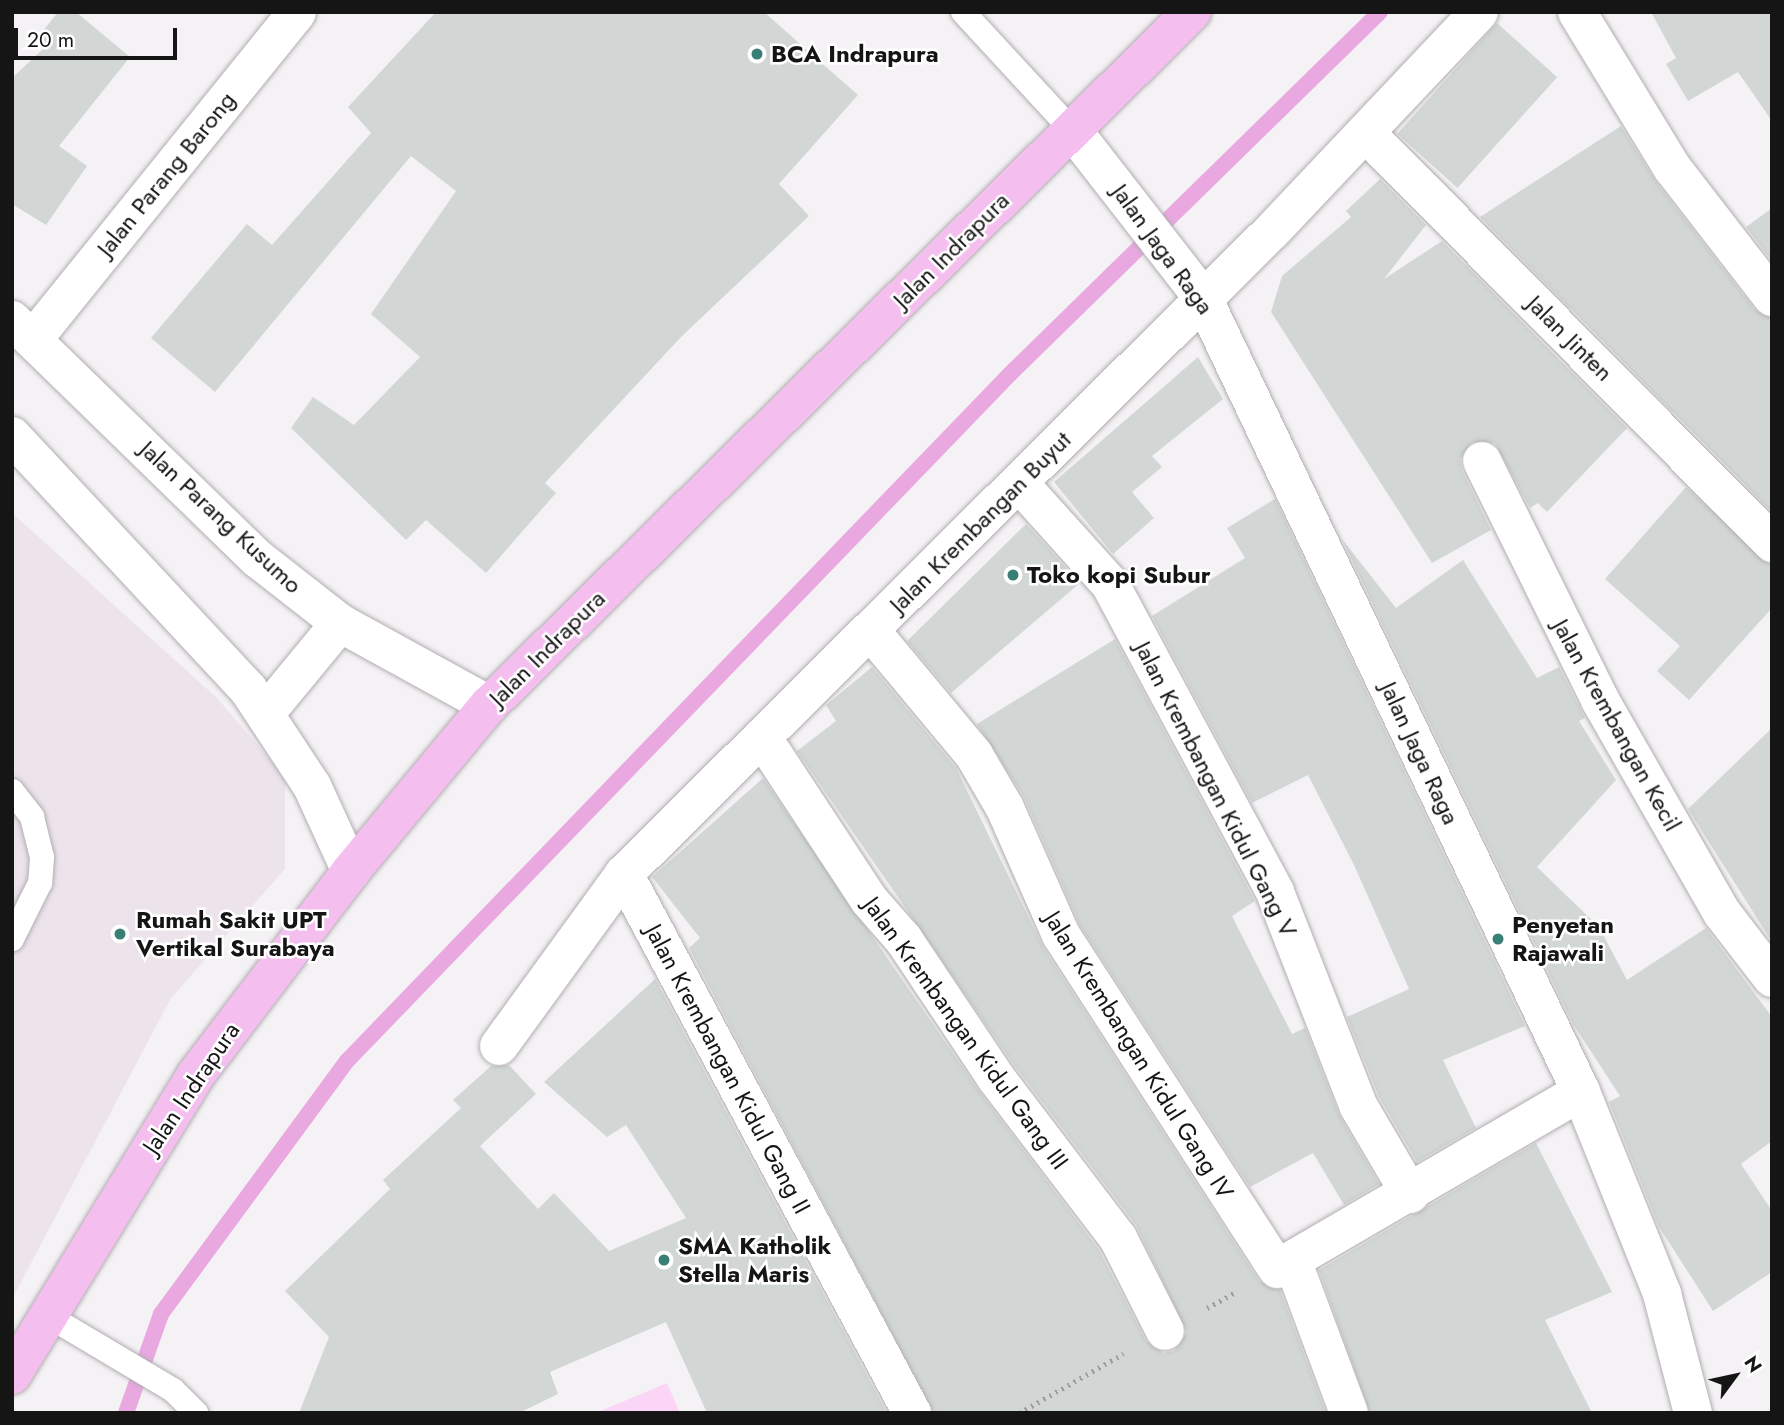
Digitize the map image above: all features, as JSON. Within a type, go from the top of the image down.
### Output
[{"type":"main road","name":"Jalan Indrapura","points":[[12,1375],[45,1314],[195,1076],[351,871],[489,705],[1192,12]]},
{"type":"street","name":"Jalan Parang Barong","points":[[23,328],[297,12]]},
{"type":"street","name":"Jalan Krembangan Buyut","points":[[499,1046],[624,874],[1367,134],[1479,12]]},
{"type":"street","points":[[1577,12],[1673,169],[1772,297]]},
{"type":"street","name":"Jalan Jaga Raga","points":[[1073,131],[1203,298],[1581,1092],[1662,1294],[1693,1413]]},
{"type":"street","name":"Jalan Jinten","points":[[1367,134],[1772,543]]},
{"type":"street","name":"Jalan Parang Kusumo","points":[[23,328],[258,559],[340,623],[489,705]]},
{"type":"street","points":[[12,436],[159,590],[265,714],[312,786],[351,871]]},
{"type":"street","name":"Jalan Krembangan Kecil","points":[[1482,461],[1600,700],[1722,913],[1772,978]]},
{"type":"street","name":"Jalan Krembangan Kidul Gang V","points":[[1019,483],[1110,584],[1275,892],[1359,1107],[1410,1194]]},
{"type":"street","points":[[265,714],[340,623]]},
{"type":"street","name":"Jalan Krembangan Kidul Gang IV","points":[[870,630],[974,755],[1005,808],[1061,935],[1284,1265],[1349,1413]]},
{"type":"street","name":"Jalan Krembangan Kidul Gang III","points":[[762,737],[869,900],[904,940],[996,1078],[1118,1238],[1165,1331]]},
{"type":"street","name":"Jalan Krembangan Kidul Gang II","points":[[624,874],[912,1413]]},
{"type":"street","points":[[1284,1265],[1581,1092]]},
{"type":"lane","points":[[963,12],[1073,131]]},
{"type":"lane","points":[[12,791],[32,817],[42,857],[40,883],[12,939]]},
{"type":"lane","points":[[45,1314],[158,1381],[196,1413]]},
{"type":"shaded area","name":"Rumah Sakit UPT Vertikal Surabaya","points":[[12,513],[217,698],[285,777],[285,869],[171,998],[12,1299]]},
{"type":"shaded area","points":[[667,1383],[680,1413],[596,1413]]},
{"type":"building","points":[[58,12],[76,12],[130,57],[59,146],[87,166],[46,225],[12,204],[12,78],[44,48],[35,41]]},
{"type":"building","points":[[436,12],[764,12],[858,95],[779,184],[809,216],[681,337],[545,483],[556,493],[486,573],[426,520],[406,540],[291,428],[313,397],[354,425],[420,357],[371,314],[456,191],[411,156],[215,392],[151,338],[247,224],[272,245],[371,133],[348,107]]},
{"type":"building","points":[[1651,12],[1772,12],[1772,121],[1738,72],[1688,101],[1666,64],[1676,58]]},
{"type":"building","points":[[1497,23],[1557,77],[1457,188],[1397,134]]},
{"type":"building","points":[[1621,126],[1656,182],[1755,310],[1772,318],[1772,512],[1480,217]]},
{"type":"building","points":[[1380,179],[1426,225],[1384,279],[1442,241],[1627,428],[1547,512],[1538,503],[1530,508],[1495,443],[1472,442],[1460,459],[1462,470],[1491,530],[1432,563],[1271,312],[1282,276],[1351,217],[1346,211]]},
{"type":"building","points":[[1772,208],[1772,261],[1746,227]]},
{"type":"building","points":[[1198,357],[1223,399],[1152,456],[1162,467],[1132,492],[1154,518],[1113,554],[1054,482]]},
{"type":"building","points":[[1686,487],[1772,566],[1772,608],[1689,700],[1657,671],[1680,646],[1605,579]]},
{"type":"building","points":[[1275,499],[1525,1026],[1443,1060],[1476,1128],[1417,1162],[1379,1097],[1347,1017],[1409,989],[1354,865],[1308,775],[1252,803],[1152,616],[1245,558],[1227,528]]},
{"type":"building","points":[[1026,524],[1080,583],[951,693],[907,641]]},
{"type":"building","points":[[1342,539],[1396,608],[1463,560],[1537,678],[1559,667],[1585,718],[1579,721],[1616,780],[1537,867],[1599,927],[1627,980],[1706,928],[1772,1017],[1772,1141],[1741,1164],[1772,1211],[1772,1272],[1713,1311],[1659,1227],[1609,1102],[1620,1096],[1573,1024]]},
{"type":"building","points":[[1115,639],[1255,901],[1232,916],[1292,1034],[1305,1028],[1339,1115],[1379,1184],[1344,1205],[1313,1153],[1250,1187],[1080,925],[1024,797],[977,724]]},
{"type":"building","points":[[872,667],[956,768],[1043,947],[1259,1281],[1280,1290],[1326,1413],[934,1413],[689,948],[700,938],[652,877],[763,778],[979,1091],[1099,1250],[1146,1341],[1163,1353],[1174,1351],[1187,1332],[1136,1225],[1014,1065],[797,751],[836,721],[826,705]]},
{"type":"building","points":[[1772,728],[1772,942],[1688,809]]},
{"type":"building","points":[[655,979],[887,1413],[707,1413],[666,1322],[550,1372],[558,1394],[519,1413],[299,1413],[329,1337],[285,1291],[390,1189],[383,1180],[461,1108],[453,1100],[491,1066],[509,1065],[536,1094],[480,1146],[538,1209],[554,1193],[609,1251],[686,1218],[626,1125],[607,1137],[544,1082]]},
{"type":"building","points":[[1536,1143],[1612,1292],[1545,1320],[1592,1413],[1370,1413],[1319,1270]]},
{"type":"waterway","points":[[126,1413],[161,1314],[347,1061],[1009,375],[1380,12]]},
{"type":"place","name":"BCA Indrapura","points":[[757,54]]},
{"type":"place","name":"Toko kopi Subur","points":[[1013,575]]},
{"type":"place","name":"Rumah Sakit UPT Vertikal Surabaya","points":[[120,934]]},
{"type":"place","name":"Penyetan Rajawali","points":[[1498,939]]},
{"type":"place","name":"SMA Katholik Stella Maris","points":[[664,1260]]}]
